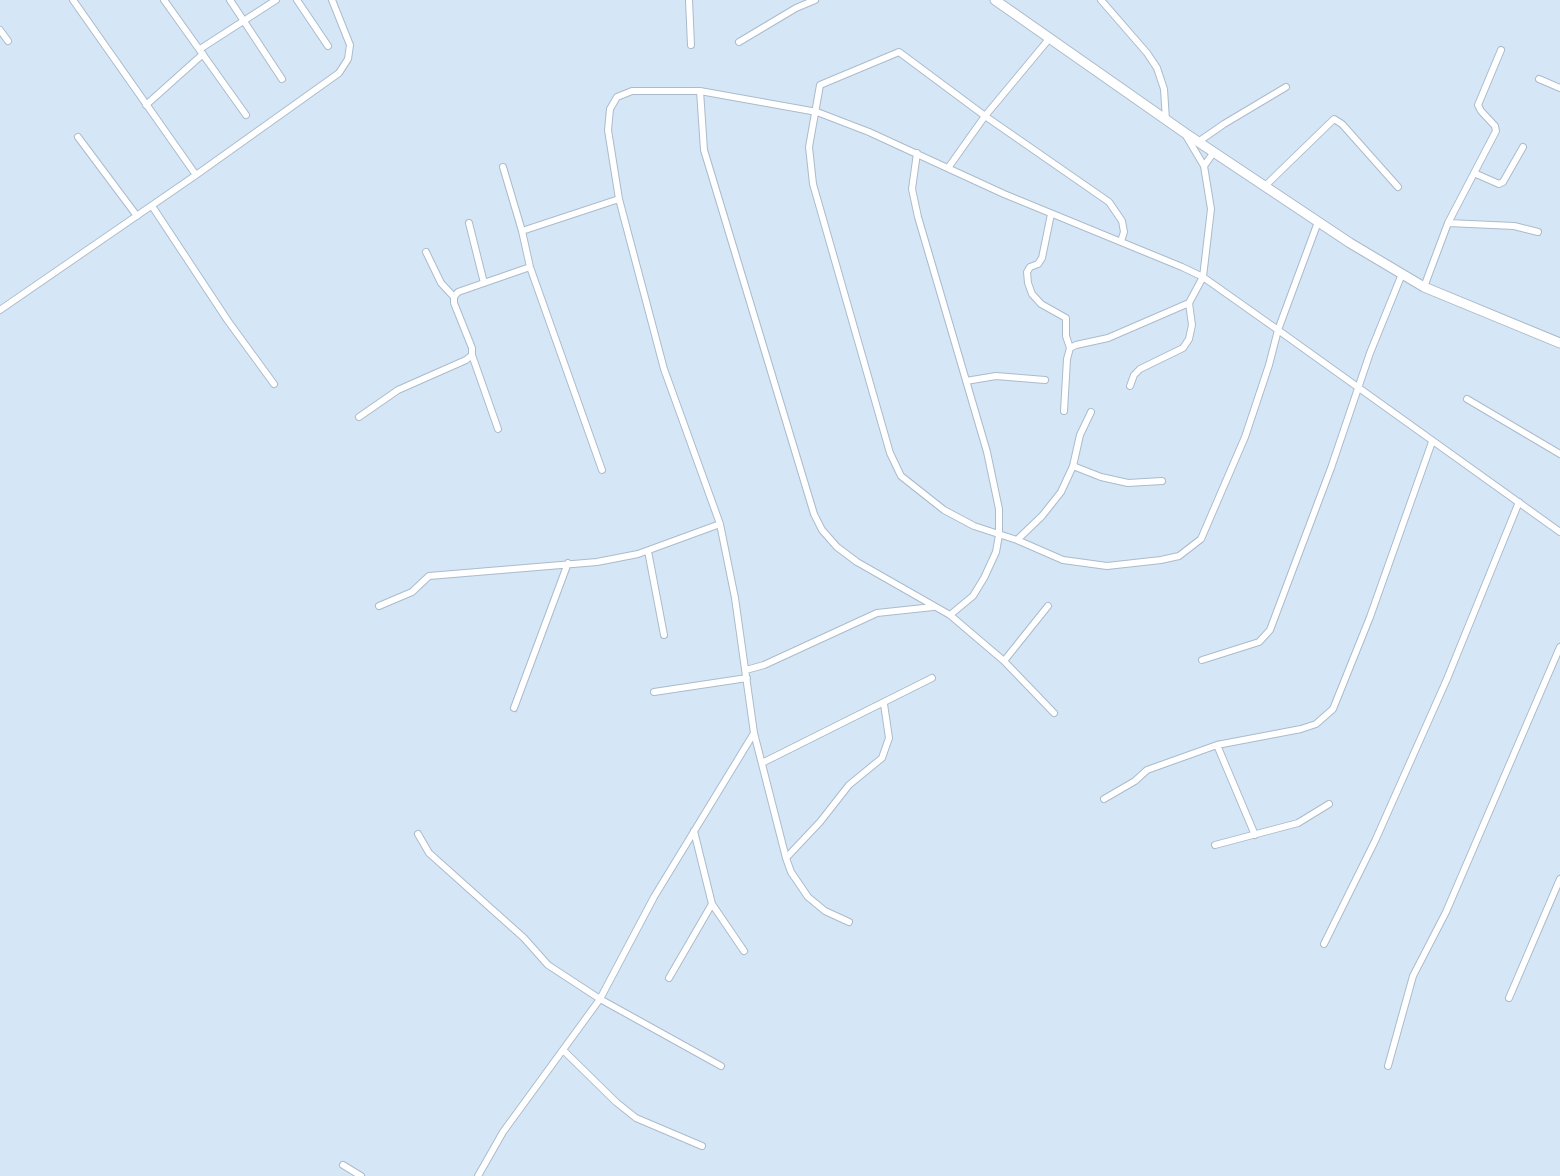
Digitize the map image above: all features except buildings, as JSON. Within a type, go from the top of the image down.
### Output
[{"type":"street","points":[[73,0],[196,176]]},
{"type":"street","points":[[164,0],[246,115]]},
{"type":"street","points":[[230,0],[282,79]]},
{"type":"street","points":[[146,105],[202,51],[244,20],[276,0]]},
{"type":"street","points":[[297,0],[328,46]]},
{"type":"street","points":[[0,310],[196,176],[339,73],[348,59],[350,45],[332,0]]},
{"type":"street","points":[[689,0],[691,45]]},
{"type":"street","points":[[792,0],[796,8]]},
{"type":"street","points":[[739,42],[796,8],[815,0]]},
{"type":"street","points":[[994,0],[1198,142],[1318,222],[1402,274],[1424,287],[1560,343]]},
{"type":"street","points":[[1101,0],[1147,52],[1157,68],[1164,89],[1166,120]]},
{"type":"street","points":[[0,30],[8,41]]},
{"type":"street","points":[[948,168],[985,116],[1049,39]]},
{"type":"street","points":[[1424,287],[1448,222],[1496,131],[1495,126],[1480,111],[1478,105],[1500,50]]},
{"type":"street","points":[[1121,241],[1124,232],[1122,221],[1108,202],[985,116],[899,52],[820,85],[817,93],[817,112],[810,147],[813,184],[890,454],[901,476],[936,505],[974,526],[1017,540],[1063,560],[1107,566],[1160,560],[1179,556],[1201,539],[1241,445],[1269,365],[1278,330],[1318,222]]},
{"type":"street","points":[[1539,79],[1560,88]]},
{"type":"street","points":[[1198,142],[1224,124],[1286,88]]},
{"type":"street","points":[[849,922],[826,911],[808,897],[791,872],[786,858],[754,732],[746,670],[720,524],[664,368],[619,199],[608,130],[610,109],[617,97],[632,91],[700,91],[817,112],[869,132],[1051,214],[1121,241],[1203,277],[1560,532]]},
{"type":"street","points":[[700,91],[704,150],[814,514],[822,530],[837,546],[857,562],[950,614],[1004,661],[1054,712]]},
{"type":"street","points":[[1264,186],[1334,119],[1342,124],[1398,187]]},
{"type":"street","points":[[1130,386],[1134,375],[1140,369],[1183,348],[1189,339],[1192,325],[1189,303],[1203,277],[1211,209],[1204,166],[1185,133]]},
{"type":"street","points":[[78,138],[137,216]]},
{"type":"street","points":[[1474,173],[1499,184],[1523,147]]},
{"type":"street","points":[[1204,166],[1214,152]]},
{"type":"street","points":[[917,153],[912,189],[918,217],[994,478],[999,509],[999,535],[996,552],[984,578],[973,596],[950,614]]},
{"type":"street","points":[[503,167],[522,231],[530,267],[602,470]]},
{"type":"street","points":[[522,231],[619,199]]},
{"type":"street","points":[[152,206],[228,321],[274,384]]},
{"type":"street","points":[[1051,214],[1042,258],[1038,264],[1030,267],[1027,272],[1028,283],[1032,294],[1041,304],[1066,318],[1066,336],[1070,348]]},
{"type":"street","points":[[1448,222],[1514,226],[1538,232]]},
{"type":"street","points":[[469,224],[484,283]]},
{"type":"street","points":[[426,252],[441,283],[454,297],[498,429]]},
{"type":"street","points":[[454,297],[458,292],[530,267]]},
{"type":"street","points":[[1202,660],[1259,642],[1270,630],[1331,468],[1358,388],[1402,274]]},
{"type":"street","points":[[1064,411],[1067,354],[1070,348],[1076,344],[1108,338],[1189,303]]},
{"type":"street","points":[[359,417],[398,390],[466,360],[472,355]]},
{"type":"street","points":[[966,382],[996,376],[1045,380]]},
{"type":"street","points":[[1467,399],[1560,454]]},
{"type":"street","points":[[1017,540],[1042,516],[1061,492],[1073,466],[1080,435],[1091,412]]},
{"type":"street","points":[[1104,799],[1148,770],[1217,745],[1301,729],[1316,724],[1333,708],[1370,617],[1432,442]]},
{"type":"street","points":[[1073,466],[1101,477],[1128,483],[1145,484],[1162,481]]},
{"type":"street","points":[[1324,944],[1375,842],[1439,697],[1519,502]]},
{"type":"street","points":[[379,606],[412,592],[430,576],[597,562],[648,551],[665,542],[720,524]]},
{"type":"street","points":[[648,551],[664,635]]},
{"type":"street","points":[[514,708],[568,564]]},
{"type":"street","points":[[746,670],[764,665],[877,613],[934,606]]},
{"type":"street","points":[[1004,661],[1048,606]]},
{"type":"street","points":[[1388,1066],[1413,976],[1446,912],[1560,647]]},
{"type":"street","points":[[654,692],[747,678]]},
{"type":"street","points":[[762,763],[884,704],[932,678]]},
{"type":"street","points":[[786,858],[820,822],[849,785],[882,758],[889,738],[884,704]]},
{"type":"street","points":[[478,1176],[503,1132],[600,999],[654,897],[754,732]]},
{"type":"street","points":[[1217,745],[1255,835]]},
{"type":"street","points":[[1215,845],[1302,821],[1329,804]]},
{"type":"street","points":[[694,831],[712,904],[744,951]]},
{"type":"street","points":[[418,834],[429,853],[524,938],[548,965],[600,999],[721,1066]]},
{"type":"street","points":[[1509,998],[1560,879]]},
{"type":"street","points":[[669,978],[712,904]]},
{"type":"street","points":[[563,1050],[616,1102],[636,1118],[702,1146]]},
{"type":"street","points":[[343,1165],[361,1176]]}]
